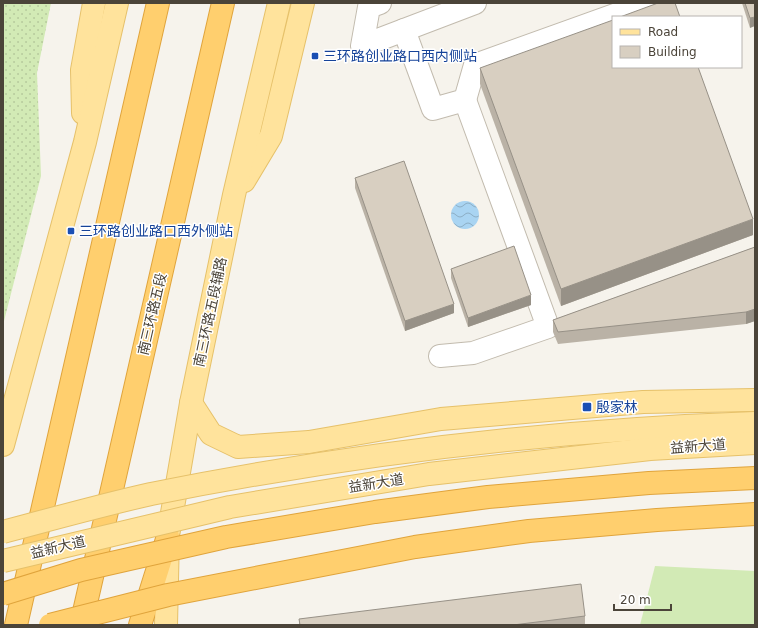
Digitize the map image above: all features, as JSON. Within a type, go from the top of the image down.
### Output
[{"type":"highway","points":[[16,625],[158,3]]},
{"type":"highway","name":"南三环路五段","points":[[81,625],[223,3]]},
{"type":"highway","points":[[3,594],[81,570],[219,538],[376,512],[495,496],[649,483],[755,478]]},
{"type":"highway","points":[[50,625],[168,595],[415,547],[529,531],[657,520],[755,514]]},
{"type":"highway","points":[[140,625],[168,536]]},
{"type":"main road","points":[[85,142],[82,70],[94,3]]},
{"type":"main road","points":[[3,445],[7,425],[85,142],[117,3]]},
{"type":"main road","name":"南三环路五段辅路","points":[[166,625],[168,536],[191,403],[234,195],[279,3]]},
{"type":"main road","points":[[234,195],[271,136],[303,4]]},
{"type":"main road","points":[[191,403],[210,434],[238,447],[309,442],[441,419],[643,402],[755,400]]},
{"type":"main road","name":"益新大道","points":[[3,532],[157,493],[285,469],[423,449],[562,435],[687,425],[755,422]]},
{"type":"main road","name":"益新大道","points":[[3,561],[230,507],[429,474],[650,449],[755,443]]},
{"type":"street","points":[[380,3],[369,7],[362,46],[475,3]]},
{"type":"street","points":[[440,356],[473,353],[548,327],[464,100],[475,65],[648,3]]},
{"type":"street","points":[[404,30],[433,109],[464,100]]},
{"type":"green space","points":[[3,3],[51,3],[37,73],[41,176],[3,325]]},
{"type":"green space","points":[[655,566],[755,571],[755,625],[640,625]]},
{"type":"water","points":[[465,201],[475,205],[479,215],[475,225],[465,229],[455,225],[451,215],[455,205]]},
{"type":"building","points":[[658,3],[675,3],[680,16],[623,16]]},
{"type":"building","points":[[745,3],[755,3],[755,17],[750,18]]},
{"type":"building","points":[[612,20],[612,68],[698,68],[753,219],[561,289],[480,68]]},
{"type":"building","points":[[404,161],[454,304],[405,321],[355,178]]},
{"type":"building","points":[[514,246],[531,295],[468,318],[451,269]]},
{"type":"building","points":[[755,247],[755,309],[746,312],[558,332],[553,320]]},
{"type":"building","points":[[581,584],[585,616],[513,625],[300,625],[299,619]]},
{"type":"place","name":"三环路创业路口西内侧站","points":[[315,56]]},
{"type":"place","name":"三环路创业路口西外侧站","points":[[71,231]]},
{"type":"place","name":"殷家林","points":[[587,407]]}]
